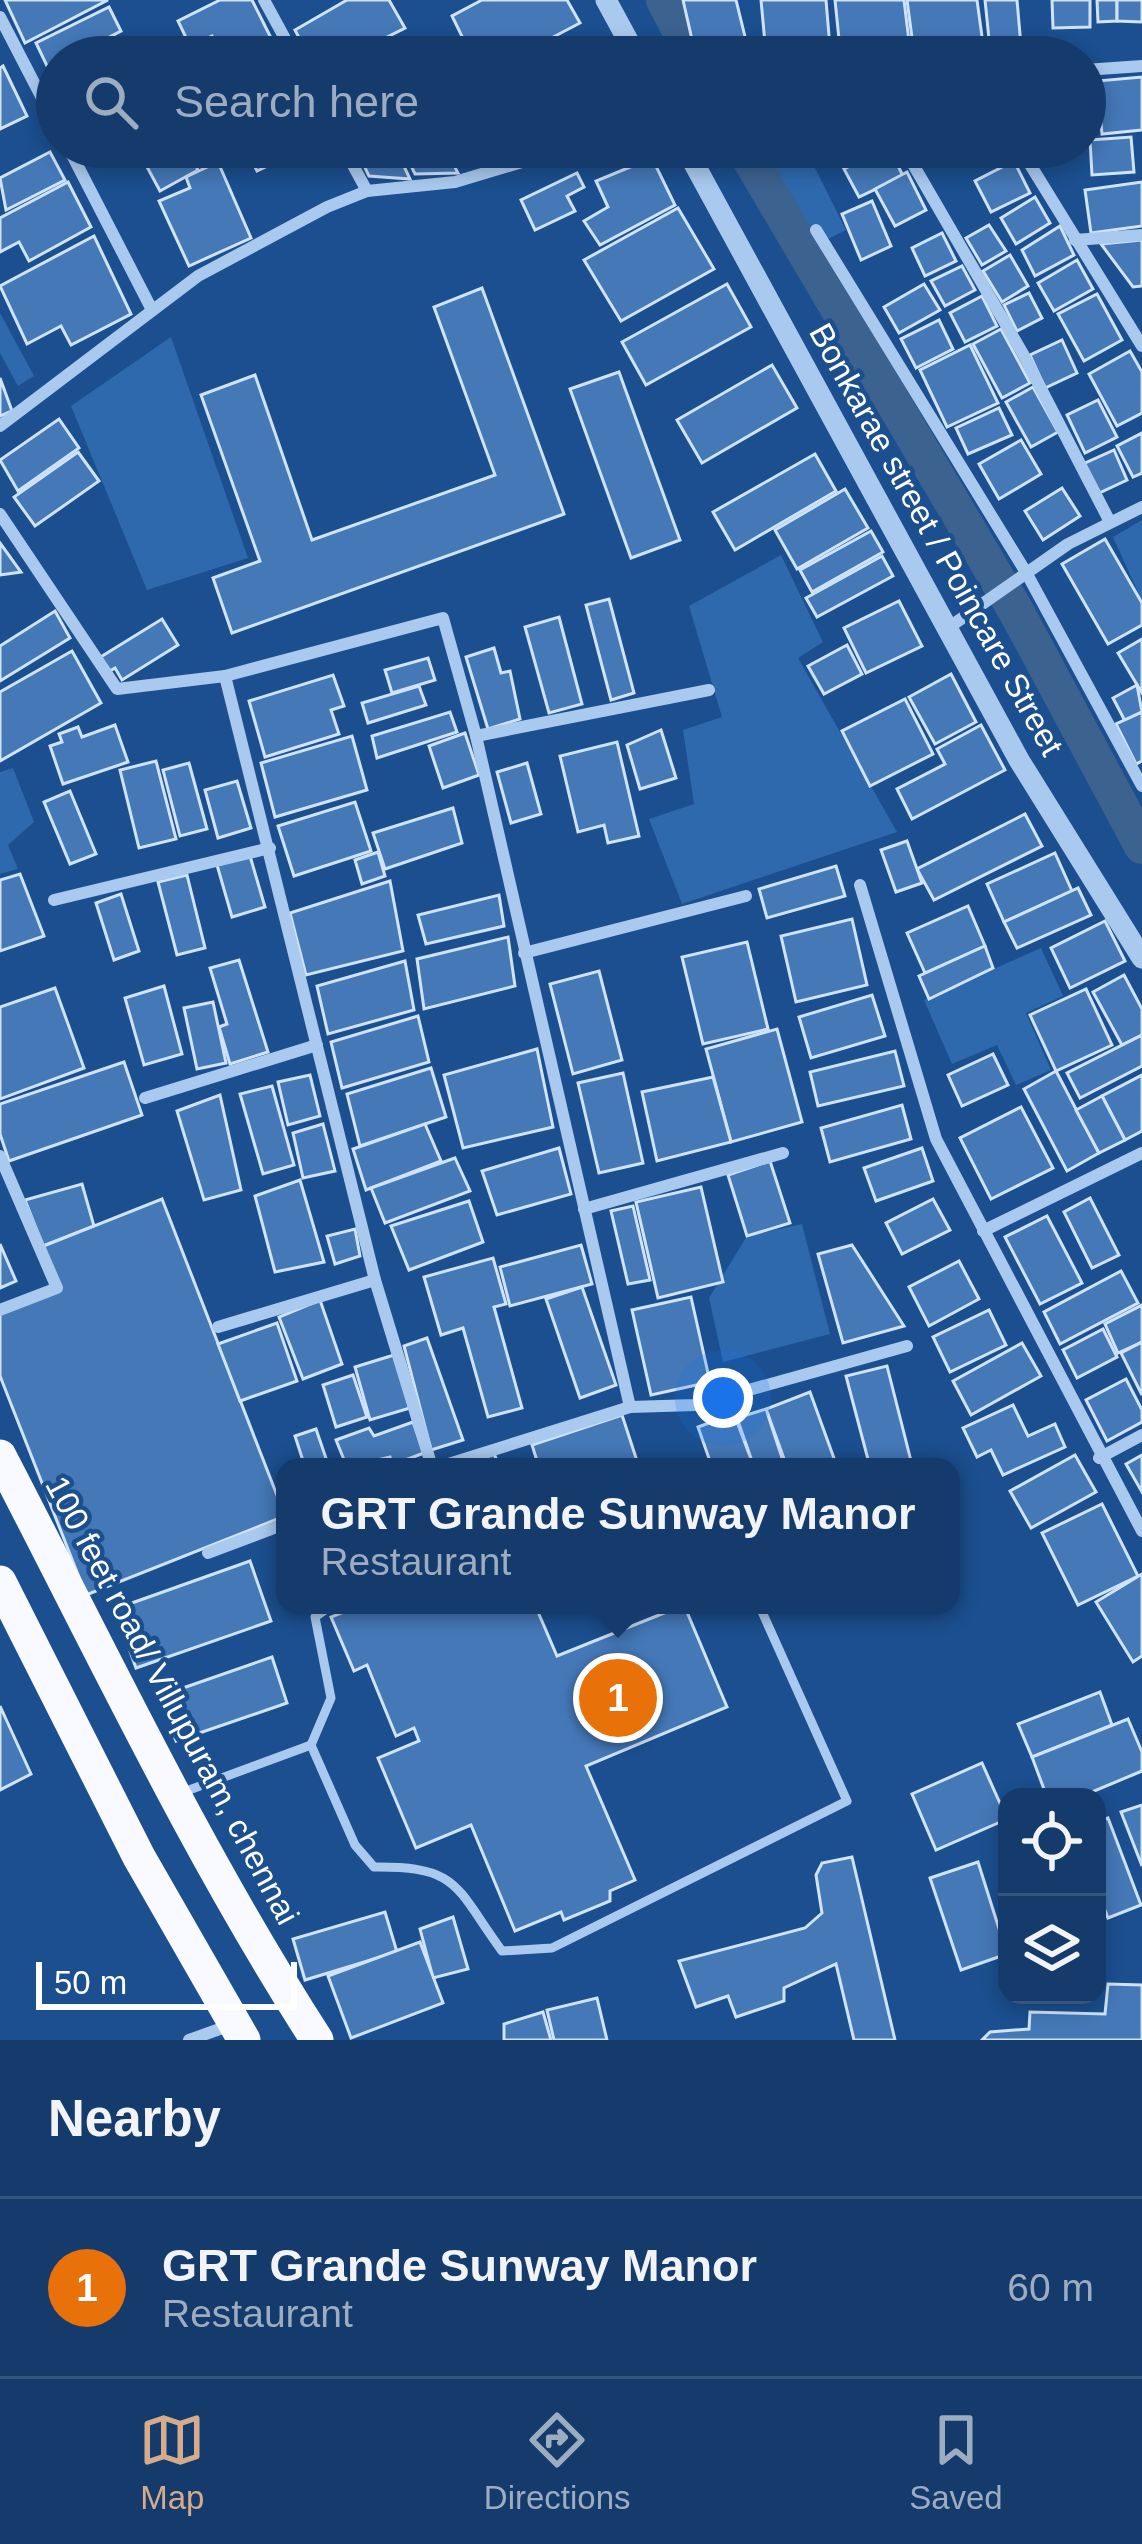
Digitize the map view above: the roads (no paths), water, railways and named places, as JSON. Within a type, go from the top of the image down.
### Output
[{"type":"highway","name":"100 feet road/ Villupuram, chennai","points":[[0,1456],[176,1795],[270,1967],[317,2040]]},
{"type":"highway","points":[[0,1582],[8,1620],[238,2032]]},
{"type":"street","points":[[265,0],[284,36]]},
{"type":"street","points":[[606,0],[626,36]]},
{"type":"street","points":[[0,17],[36,86]]},
{"type":"street","points":[[1106,69],[1142,66]]},
{"type":"street","points":[[79,168],[152,308]]},
{"type":"street","points":[[354,168],[367,191]]},
{"type":"street","points":[[0,426],[198,276],[367,191],[455,182],[502,168]]},
{"type":"street","name":"Bonkarae street / Poincare Street","points":[[697,168],[954,625],[1019,760],[1142,958]]},
{"type":"street","points":[[915,168],[1023,354],[1110,522]]},
{"type":"street","points":[[1032,168],[1142,346]]},
{"type":"street","points":[[816,230],[1028,574],[1142,787]]},
{"type":"street","points":[[1075,241],[1142,235]]},
{"type":"street","points":[[954,625],[1110,522],[1142,507]]},
{"type":"street","points":[[0,514],[117,689],[225,676],[442,618],[476,736],[630,1407]]},
{"type":"street","points":[[225,676],[375,1280],[432,1458]]},
{"type":"street","points":[[476,736],[709,690]]},
{"type":"street","points":[[54,900],[270,848]]},
{"type":"street","points":[[860,885],[936,1139],[1099,1458],[1142,1532]]},
{"type":"street","points":[[524,953],[746,896]]},
{"type":"street","points":[[146,1098],[317,1045]]},
{"type":"street","points":[[584,1210],[783,1153]]},
{"type":"street","points":[[983,1232],[1142,1153]]},
{"type":"street","points":[[0,1156],[57,1288],[0,1310]]},
{"type":"street","points":[[218,1327],[375,1280]]},
{"type":"street","points":[[464,1458],[630,1407],[695,1405],[907,1346]]},
{"type":"street","points":[[1099,1458],[1142,1435]]},
{"type":"street","points":[[208,1553],[276,1527]]},
{"type":"street","points":[[189,2040],[238,2032]]},
{"type":"lane","points":[[176,1795],[311,1745],[331,1698],[316,1617],[320,1614]]},
{"type":"lane","points":[[311,1745],[363,1858],[374,1867],[423,1866],[449,1879],[502,1951],[552,1948],[847,1801],[764,1614]]},
{"type":"waterway","points":[[664,0],[683,36]]},
{"type":"waterway","points":[[755,168],[1016,611],[1142,846]]},
{"type":"place","name":"GRT Grande Sunway Manor","points":[[618,1698]]}]
